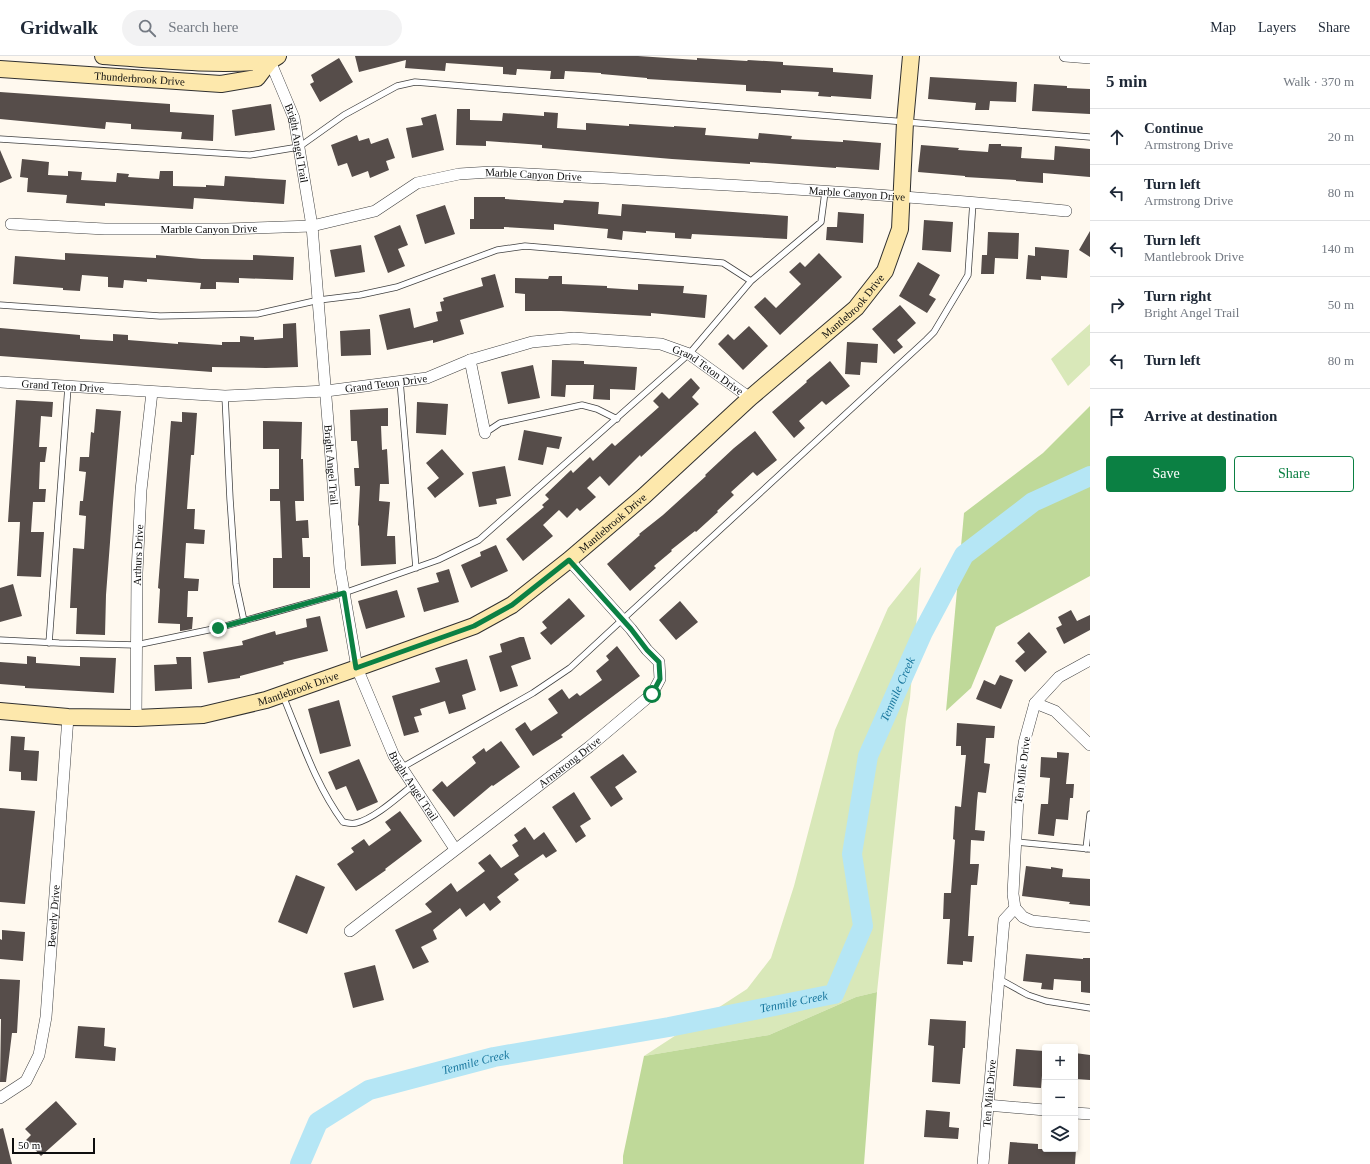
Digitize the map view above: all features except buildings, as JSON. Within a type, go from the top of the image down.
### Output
[{"type":"street","name":"Thunderbrook Drive","points":[[103,56],[149,58],[217,64],[246,63],[274,58]]},
{"type":"street","name":"Mantlebrook Drive","points":[[0,711],[68,717],[136,718],[203,715],[266,700],[474,626],[512,605],[569,560],[644,496],[750,398],[856,308],[885,271],[900,229],[905,122],[911,56]]},
{"type":"street","points":[[1065,56],[1090,58]]},
{"type":"street","points":[[141,79],[149,58]]},
{"type":"street","name":"Thunderbrook Drive","points":[[0,69],[221,84],[257,78],[274,58]]},
{"type":"street","name":"Bright Angel Trail","points":[[274,58],[294,118],[312,226],[340,569],[356,668],[394,756],[455,849]]},
{"type":"street","name":"Marble Canyon Drive","points":[[11,224],[105,229],[228,229],[312,226],[375,211],[417,184],[459,174],[491,172],[701,183],[1066,210]]},
{"type":"street","name":"Grand Teton Drive","points":[[0,382],[225,396],[326,391],[427,378],[470,360],[532,342],[574,338],[661,344],[689,354],[750,398]]},
{"type":"street","points":[[470,360],[485,433]]},
{"type":"street","name":"Arthurs Drive","points":[[136,718],[137,572],[142,490],[152,392]]},
{"type":"street","name":"Armstrong Drive","points":[[350,931],[589,747],[652,694],[660,679],[659,662],[647,650],[622,618],[569,560]]},
{"type":"street","name":"Ten Mile Drive","points":[[982,1164],[1004,920],[1015,908],[1013,894],[1018,798],[1024,742],[1035,704],[1059,677],[1090,660]]},
{"type":"street","points":[[1035,704],[1055,712],[1090,744]]},
{"type":"street","name":"Beverly Drive","points":[[0,1098],[26,1081],[39,1056],[46,1017],[68,717]]},
{"type":"street","points":[[1015,908],[1023,917],[1032,921],[1090,928]]},
{"type":"street","points":[[987,1105],[1042,1110]]},
{"type":"street","points":[[1078,1113],[1090,1114]]},
{"type":"lane","points":[[0,139],[250,155],[299,147],[344,115],[397,86],[415,82],[1090,137]]},
{"type":"lane","points":[[0,640],[136,645],[218,628],[344,593],[438,560],[479,540],[689,354],[751,281],[821,222],[824,192]]},
{"type":"lane","points":[[401,768],[533,694],[570,668],[622,618],[934,332],[968,275],[973,202]]},
{"type":"lane","points":[[0,305],[168,316],[257,314],[319,300],[360,296],[397,287],[497,250],[525,246],[724,263],[751,281]]},
{"type":"lane","points":[[400,381],[416,568]]},
{"type":"lane","points":[[49,643],[68,387]]},
{"type":"lane","points":[[225,396],[236,584],[244,621]]},
{"type":"lane","points":[[485,433],[500,423],[582,405],[597,409],[616,418]]},
{"type":"lane","points":[[282,694],[313,769],[331,806],[343,822],[354,824],[361,821],[387,807],[413,785]]},
{"type":"lane","points":[[1016,842],[1088,849],[1090,814]]},
{"type":"lane","points":[[998,979],[1028,995],[1046,1001],[1090,1008]]},
{"type":"green space","points":[[1090,324],[1090,365],[1068,386],[1051,359]]},
{"type":"green space","points":[[1090,406],[1090,576],[996,627],[971,688],[946,711],[964,513],[1043,453]]},
{"type":"green space","points":[[921,567],[910,698],[906,720],[877,992],[856,997],[769,1035],[644,1056],[747,989],[771,958],[794,886],[835,730],[888,608]]},
{"type":"green space","points":[[877,992],[864,1164],[623,1164],[623,1156],[644,1056],[769,1035],[856,997]]},
{"type":"waterway","name":"Tenmile Creek","points":[[300,1164],[318,1122],[369,1090],[494,1057],[669,1027],[834,994],[863,926],[852,854],[868,756],[923,632],[964,555],[1033,502],[1090,476]]},
{"type":"route","points":[[218,628],[344,593],[356,668],[474,626],[512,605],[569,560],[659,662],[660,679],[652,694]]}]
